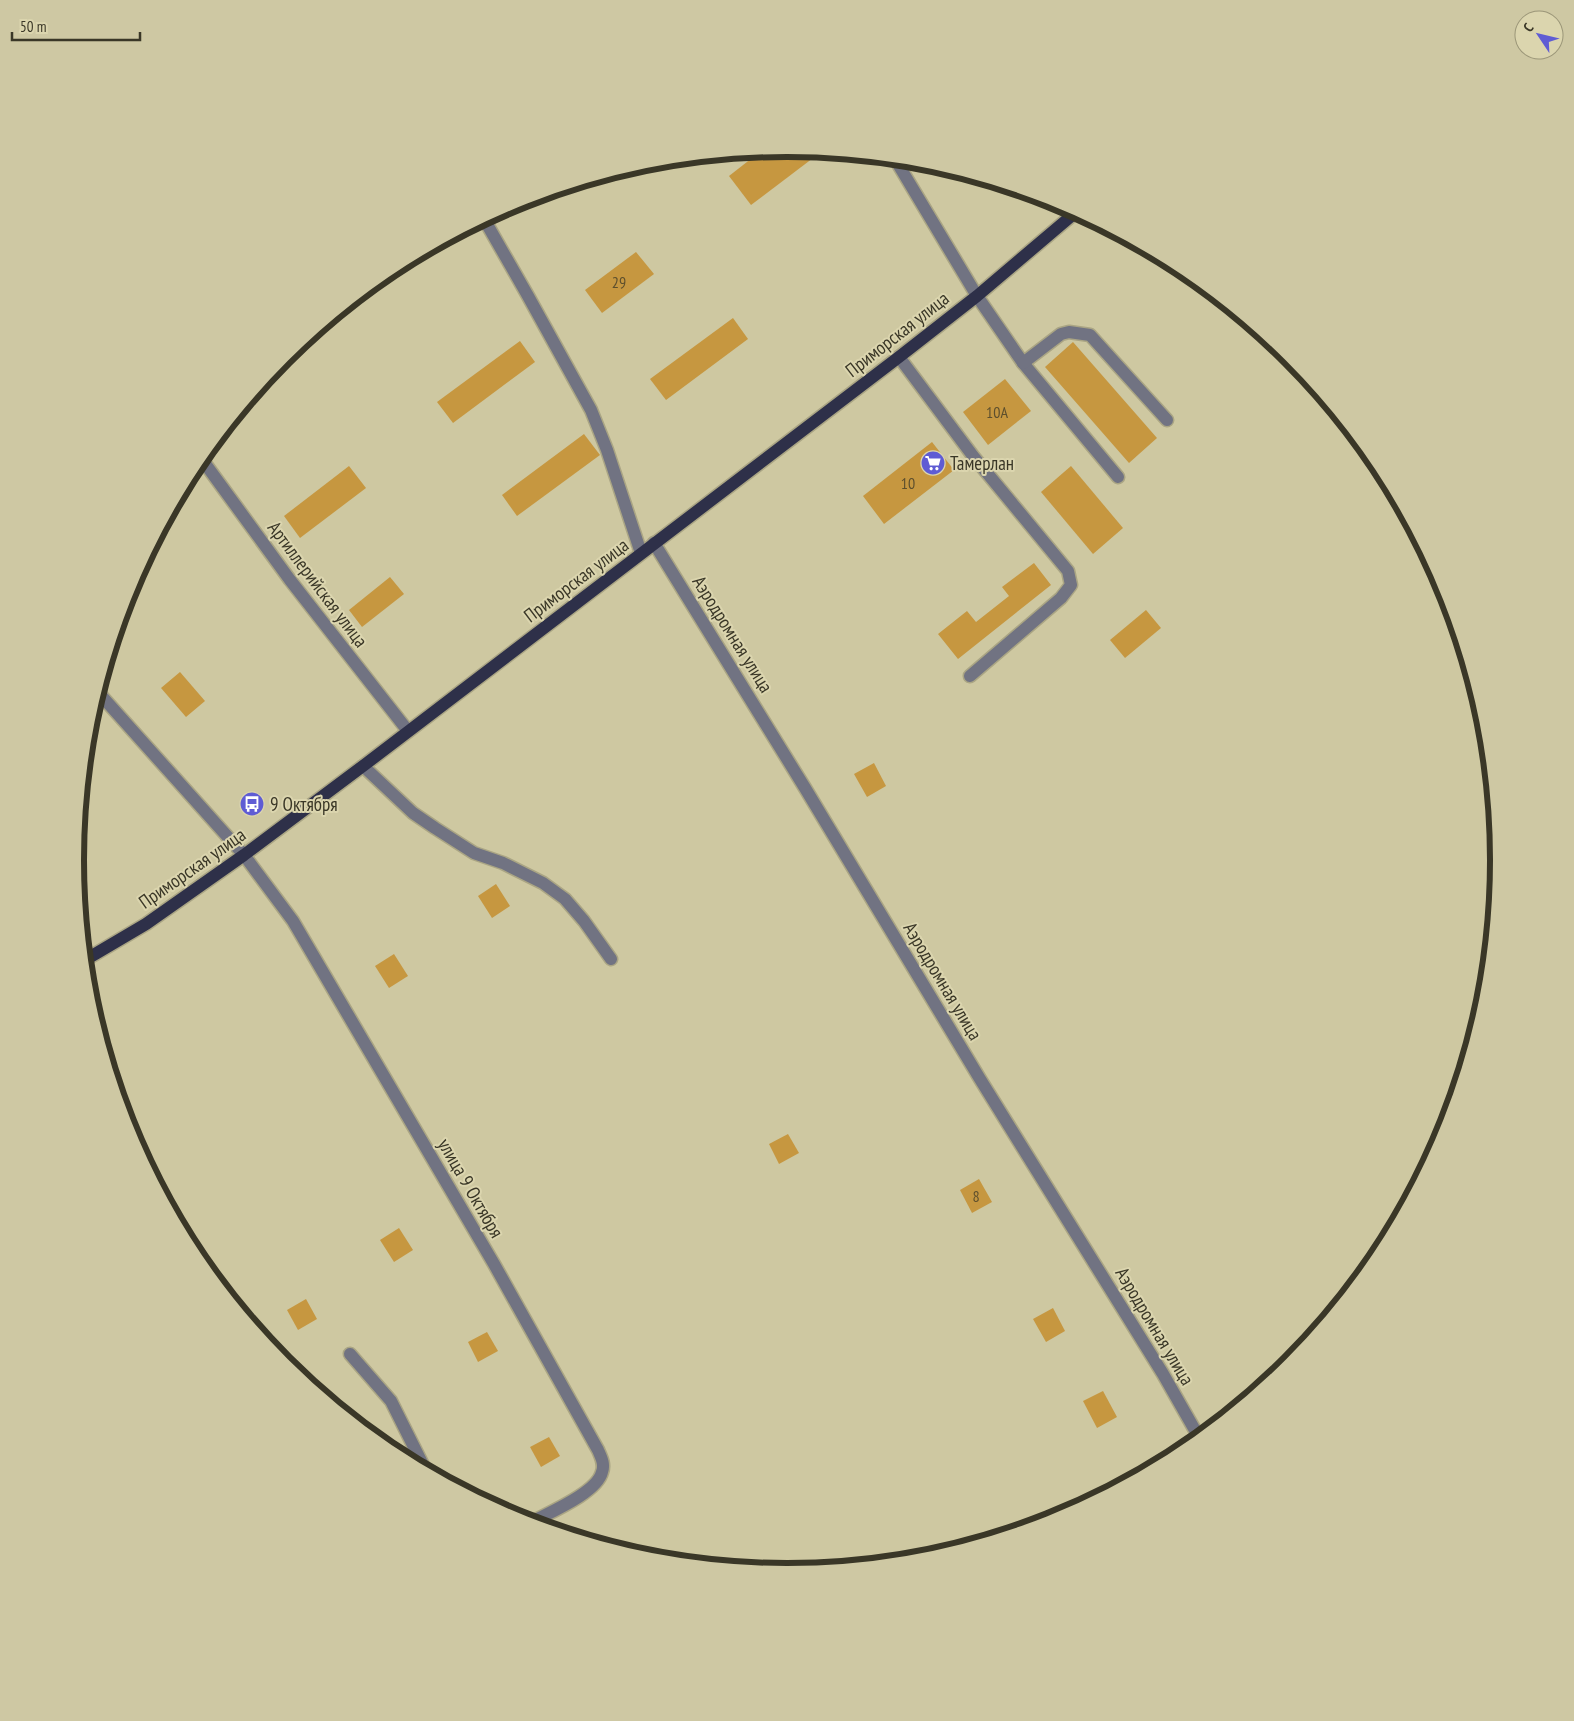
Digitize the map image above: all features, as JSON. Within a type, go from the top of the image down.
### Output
[{"type":"main road","name":"Приморская улица","points":[[91,957],[146,924],[244,855],[363,766],[899,357],[977,296],[1070,217]]},
{"type":"lane","points":[[900,167],[977,296],[1023,363],[1118,477]]},
{"type":"lane","points":[[487,225],[591,410],[608,450],[641,553]]},
{"type":"lane","points":[[1023,363],[1061,334],[1069,332],[1090,335],[1167,420]]},
{"type":"lane","points":[[899,357],[973,456],[1068,571],[1071,585],[1061,598],[970,676]]},
{"type":"lane","name":"Артиллерийская улица","points":[[206,465],[290,580],[408,731]]},
{"type":"lane","name":"Аэродромная улица","points":[[654,543],[806,788],[975,1070],[1163,1374],[1196,1432]]},
{"type":"lane","name":"улица 9 Октября","points":[[103,698],[244,855],[293,921],[494,1264],[603,1461],[603,1472],[598,1481],[584,1493],[539,1518]]},
{"type":"lane","points":[[363,766],[413,813],[435,828],[474,853],[503,863],[543,883],[565,899],[584,921],[611,959]]},
{"type":"lane","points":[[350,1354],[391,1401],[421,1461]]},
{"type":"building","points":[[813,158],[751,205],[729,176],[751,159]]},
{"type":"building","points":[[636,252],[654,274],[602,313],[585,290]]},
{"type":"building","points":[[733,318],[748,339],[666,400],[650,379]]},
{"type":"building","points":[[520,341],[535,362],[453,423],[437,402]]},
{"type":"building","points":[[1073,342],[1157,438],[1129,463],[1045,367]]},
{"type":"building","points":[[1005,379],[1031,411],[988,445],[963,412]]},
{"type":"building","points":[[584,434],[600,455],[517,516],[502,495]]},
{"type":"building","points":[[932,442],[954,470],[884,524],[863,496]]},
{"type":"building","points":[[349,466],[366,488],[300,538],[284,516]]},
{"type":"building","points":[[1071,466],[1123,528],[1093,554],[1041,492]]},
{"type":"building","points":[[1034,563],[1051,585],[958,659],[938,634],[967,611],[976,622],[1009,596],[1002,587]]},
{"type":"building","points":[[390,577],[404,594],[362,627],[349,610]]},
{"type":"building","points":[[1146,610],[1161,628],[1125,658],[1110,640]]},
{"type":"building","points":[[180,672],[205,701],[186,717],[161,688]]},
{"type":"building","points":[[874,763],[886,786],[867,797],[854,774]]},
{"type":"building","points":[[496,884],[510,906],[492,918],[478,896]]},
{"type":"building","points":[[394,954],[408,976],[389,988],[375,966]]},
{"type":"building","points":[[788,1134],[799,1153],[779,1164],[769,1144]]},
{"type":"building","points":[[979,1179],[992,1202],[972,1213],[960,1190]]},
{"type":"building","points":[[399,1228],[413,1250],[394,1262],[380,1240]]},
{"type":"building","points":[[306,1299],[317,1319],[298,1330],[287,1310]]},
{"type":"building","points":[[1053,1308],[1065,1331],[1046,1342],[1033,1319]]},
{"type":"building","points":[[487,1332],[498,1351],[478,1362],[468,1342]]},
{"type":"building","points":[[1103,1391],[1117,1417],[1097,1428],[1083,1401]]},
{"type":"building","points":[[549,1437],[560,1456],[541,1467],[530,1447]]},
{"type":"place","name":"Тамерлан","points":[[933,463]]},
{"type":"place","name":"9 Октября","points":[[252,804]]}]
